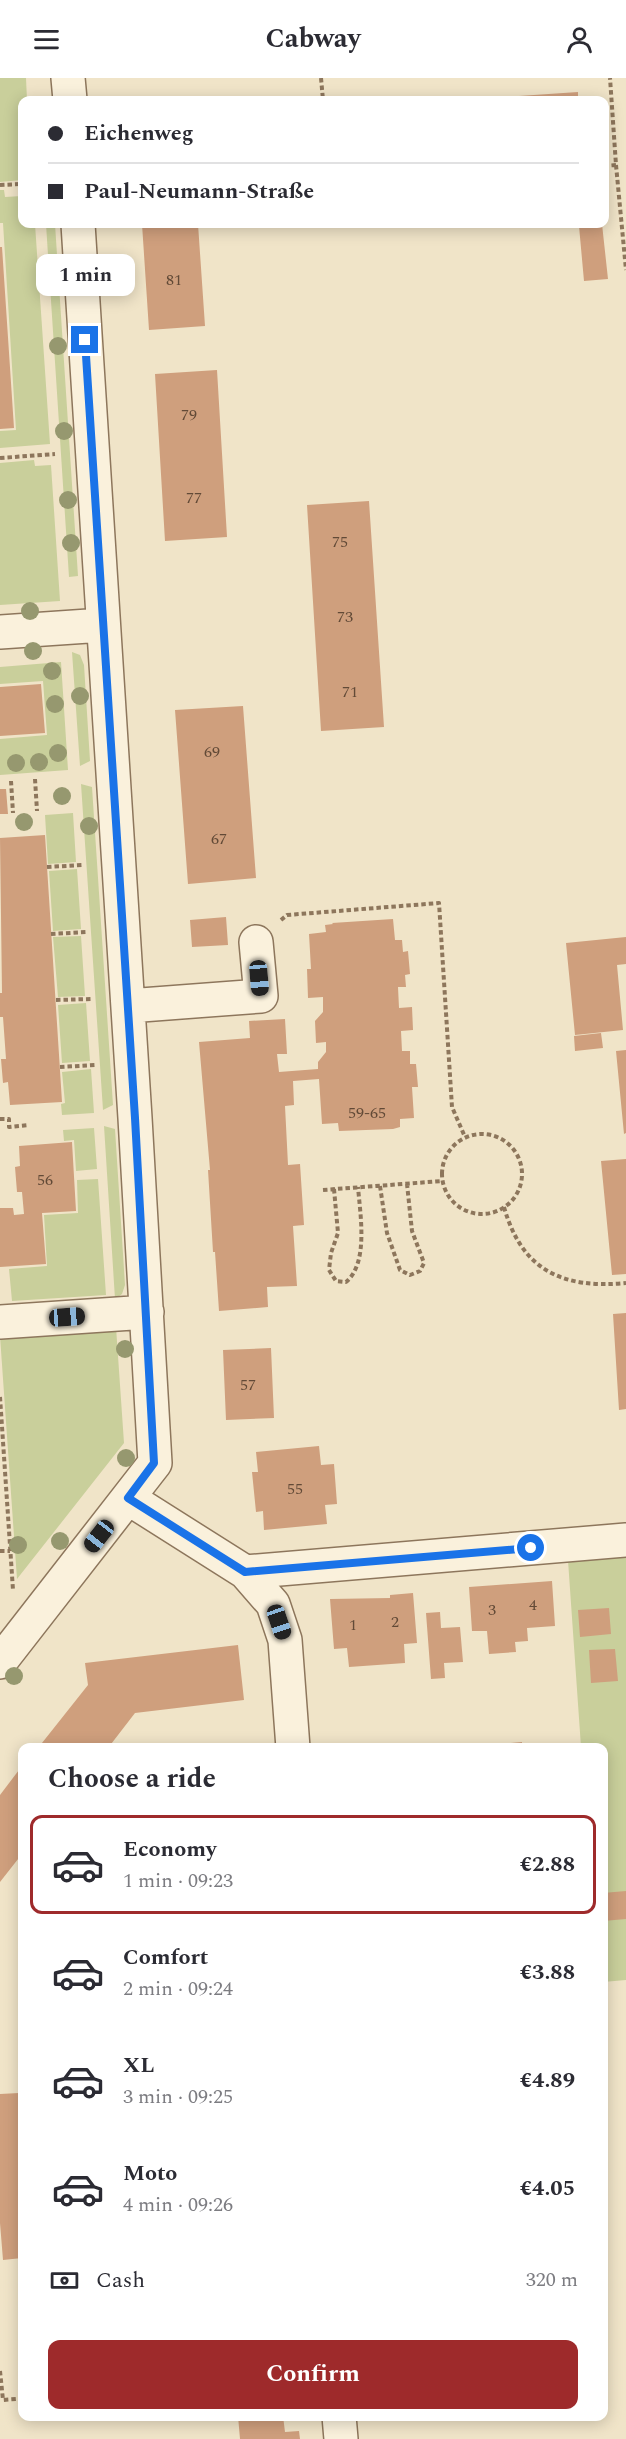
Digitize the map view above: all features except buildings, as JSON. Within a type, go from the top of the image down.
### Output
[{"type":"street","points":[[68,78],[70,96]]},
{"type":"street","points":[[0,1662],[154,1463],[147,1312],[78,228]]},
{"type":"street","points":[[0,632],[104,625]]},
{"type":"street","points":[[128,1006],[261,996],[256,942]]},
{"type":"street","points":[[0,1322],[147,1312]]},
{"type":"street","points":[[128,1498],[245,1572],[273,1604],[285,1640],[293,1743]]},
{"type":"street","points":[[245,1572],[626,1540]]},
{"type":"street","points":[[339,2421],[341,2439]]},
{"type":"path","points":[[321,78],[323,96]]},
{"type":"path","points":[[610,78],[626,270]]},
{"type":"path","points":[[609,166],[616,165]]},
{"type":"path","points":[[0,185],[18,184]]},
{"type":"path","points":[[0,458],[55,454]]},
{"type":"path","points":[[35,779],[37,811]]},
{"type":"path","points":[[11,781],[14,813]]},
{"type":"path","points":[[47,867],[82,865]]},
{"type":"path","points":[[256,942],[287,915],[439,903],[452,1107],[465,1137]]},
{"type":"path","points":[[51,934],[87,932]]},
{"type":"path","points":[[56,1000],[91,999]]},
{"type":"path","points":[[60,1067],[95,1065]]},
{"type":"path","points":[[0,1119],[9,1119],[9,1127],[28,1125]]},
{"type":"path","points":[[488,1134],[499,1138],[517,1154],[522,1178],[519,1189],[504,1207],[492,1213],[479,1214],[466,1211],[455,1204],[447,1194],[442,1181],[442,1168],[446,1156],[454,1145],[465,1137],[488,1134]]},
{"type":"path","points":[[323,1190],[442,1181]]},
{"type":"path","points":[[380,1186],[387,1233],[400,1270],[410,1275],[420,1271],[424,1263],[412,1231],[407,1184]]},
{"type":"path","points":[[334,1189],[338,1233],[331,1253],[329,1270],[336,1281],[346,1282],[353,1276],[362,1239],[358,1187]]},
{"type":"path","points":[[504,1207],[509,1225],[518,1242],[543,1268],[578,1283],[602,1285],[626,1283]]},
{"type":"path","points":[[0,1396],[3,1481],[13,1591],[40,1611]]},
{"type":"path","points":[[0,1551],[10,1551]]},
{"type":"path","points":[[0,2371],[3,2400],[16,2399]]},
{"type":"green space","points":[[0,78],[26,78],[27,96],[18,96],[18,180],[0,182]]},
{"type":"green space","points":[[0,190],[4,190],[5,197],[18,196],[18,228],[35,228],[50,444],[0,448],[0,431],[16,430],[3,223],[0,223]]},
{"type":"green space","points":[[46,228],[55,228],[78,576],[69,577]]},
{"type":"green space","points":[[34,460],[35,466],[51,465],[60,601],[0,605],[0,463]]},
{"type":"green space","points":[[72,652],[80,655],[84,665],[90,761],[80,766]]},
{"type":"green space","points":[[61,662],[68,770],[0,775],[0,739],[47,735],[43,681],[0,684],[0,667]]},
{"type":"green space","points":[[81,784],[92,787],[113,1105],[103,1110]]},
{"type":"green space","points":[[73,813],[76,862],[48,864],[45,815]]},
{"type":"green space","points":[[77,869],[81,929],[53,931],[49,871]]},
{"type":"green space","points":[[81,936],[85,996],[58,997],[53,937]]},
{"type":"green space","points":[[86,1003],[90,1061],[62,1063],[58,1005]]},
{"type":"green space","points":[[91,1069],[94,1113],[62,1115],[61,1104],[65,1103],[62,1072]]},
{"type":"green space","points":[[104,1126],[115,1129],[125,1285],[122,1294],[115,1299]]},
{"type":"green space","points":[[94,1128],[97,1169],[76,1171],[74,1140],[64,1141],[63,1130]]},
{"type":"green space","points":[[98,1179],[106,1295],[12,1301],[9,1269],[47,1266],[44,1215],[78,1213],[77,1180]]},
{"type":"green space","points":[[116,1327],[124,1443],[17,1579],[0,1336]]},
{"type":"green space","points":[[626,1542],[626,1980],[608,1982],[608,1743],[581,1743],[567,1546]]},
{"type":"route","points":[[85,340],[147,1312],[154,1463],[128,1498],[245,1572],[531,1548]]}]
